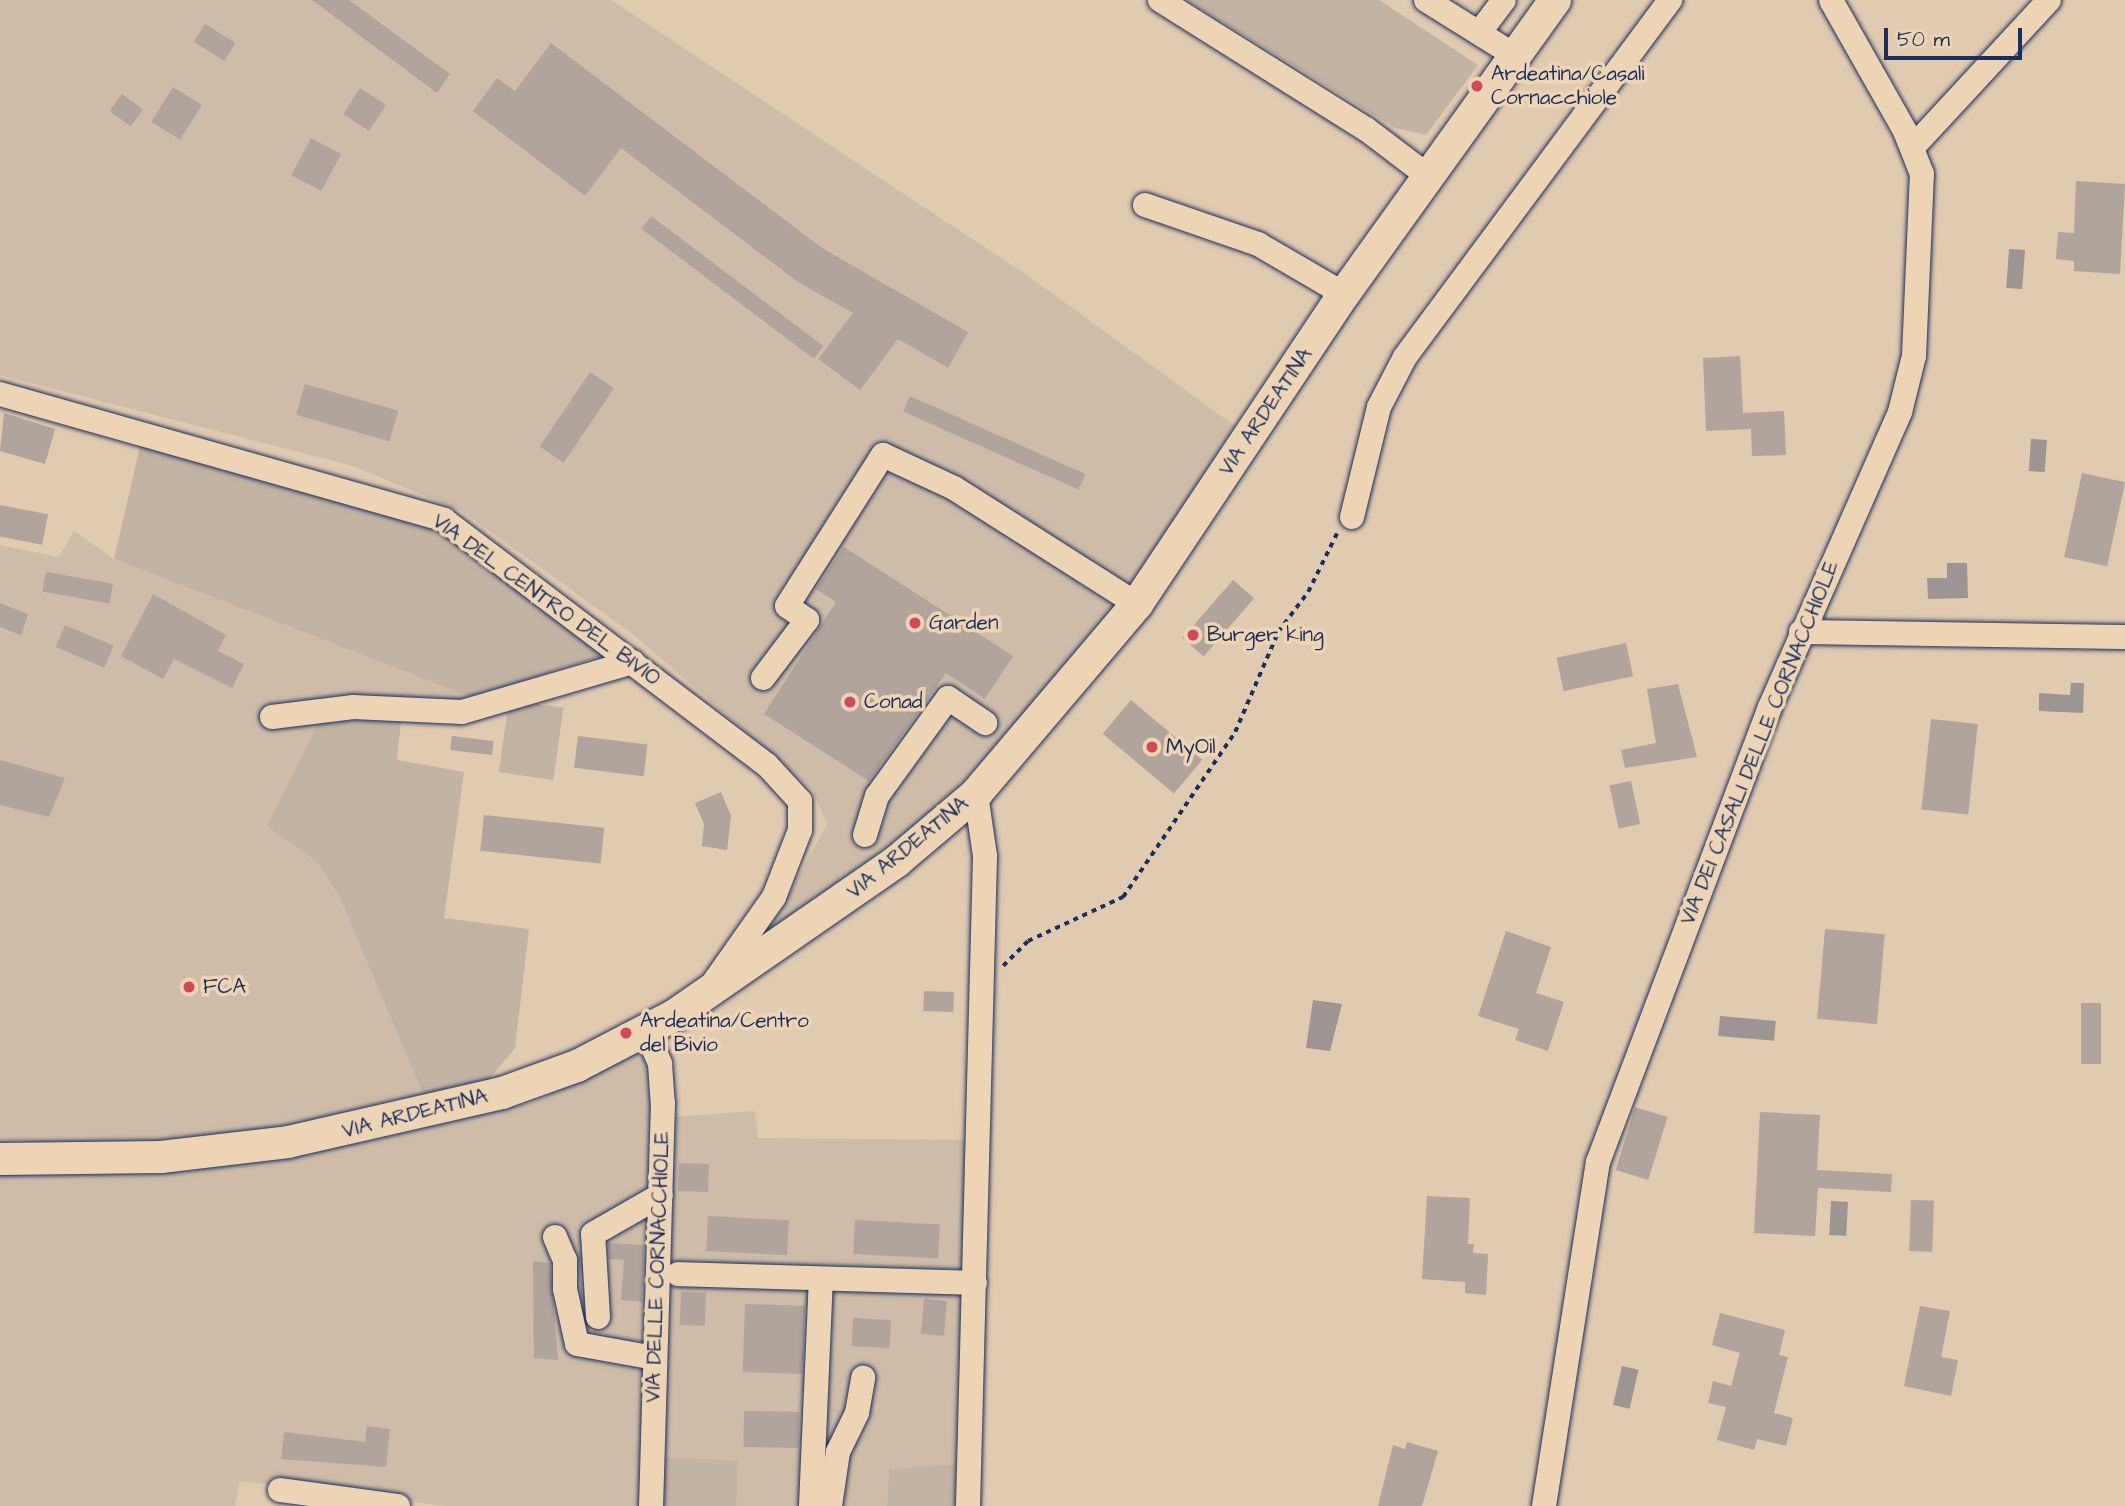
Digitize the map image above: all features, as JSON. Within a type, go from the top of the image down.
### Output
[{"type":"main road","name":"VIA ARDEATINA","points":[[0,1159],[172,1156],[357,1129],[502,1093],[646,1031],[704,997],[897,861],[975,794],[1136,604],[1344,294],[1555,0]]},
{"type":"street","points":[[1160,0],[1366,129],[1428,176]]},
{"type":"street","points":[[1426,0],[1514,55]]},
{"type":"street","points":[[1479,33],[1504,0]]},
{"type":"street","points":[[1352,517],[1379,407],[1405,357],[1670,0]]},
{"type":"street","name":"VIA DEI CASALI DELLE CORNACCHIOLE","points":[[1544,1506],[1598,1162],[1801,632],[1907,388],[1925,208],[1913,147],[1831,0]]},
{"type":"street","points":[[1913,147],[2049,0]]},
{"type":"street","points":[[1145,205],[1258,244],[1344,294]]},
{"type":"street","name":"VIA DEL CENTRO DEL BIVIO","points":[[0,394],[419,509],[444,520],[767,765],[802,807],[795,849],[774,897],[704,997]]},
{"type":"street","points":[[763,678],[807,620],[787,606],[883,455],[954,488],[1136,604]]},
{"type":"street","points":[[1801,632],[2125,637]]},
{"type":"street","points":[[272,717],[353,707],[462,712],[633,662]]},
{"type":"street","points":[[865,835],[877,796],[948,698],[985,723]]},
{"type":"street","points":[[968,1506],[985,856],[975,794]]},
{"type":"street","name":"VIA DELLE CORNACCHIOLE","points":[[646,1031],[663,1082],[651,1506]]},
{"type":"street","points":[[598,1317],[593,1234],[660,1195]]},
{"type":"street","points":[[555,1237],[565,1260],[565,1289],[577,1344],[655,1358]]},
{"type":"street","points":[[678,1274],[975,1283]]},
{"type":"street","points":[[811,1506],[821,1279]]},
{"type":"street","points":[[830,1506],[838,1452],[857,1413],[863,1378]]},
{"type":"street","points":[[280,1490],[398,1506]]},
{"type":"path","points":[[982,988],[1028,941],[1123,897],[1235,732],[1278,632],[1308,592],[1332,537],[1352,517]]},
{"type":"shaded area","points":[[0,0],[611,0],[1028,276],[1235,426],[1121,602],[988,758],[910,830],[766,936],[827,824],[813,791],[634,635],[463,512],[353,466],[0,375]]},
{"type":"shaded area","points":[[1187,0],[1379,0],[1478,65],[1426,135],[1395,128]]},
{"type":"shaded area","points":[[2009,249],[2025,250],[2022,289],[2006,288]]},
{"type":"shaded area","points":[[2031,439],[2047,440],[2045,472],[2029,471]]},
{"type":"shaded area","points":[[141,442],[435,524],[605,655],[471,697],[114,559]]},
{"type":"shaded area","name":"FCA","points":[[74,531],[114,559],[471,697],[401,721],[268,826],[317,862],[339,896],[425,1099],[328,1122],[173,1141],[32,1147],[30,1141],[5,1141],[0,1146],[0,545],[59,557]]},
{"type":"shaded area","points":[[1947,563],[1967,563],[1968,598],[1928,599],[1927,578],[1947,578]]},
{"type":"shaded area","points":[[2071,683],[2084,683],[2083,713],[2039,711],[2039,693],[2070,695]]},
{"type":"shaded area","points":[[509,700],[563,708],[553,780],[499,772]]},
{"type":"shaded area","points":[[321,718],[401,721],[397,760],[464,772],[444,918],[529,929],[515,1048],[485,1084],[425,1099],[339,896],[317,862],[267,826]]},
{"type":"shaded area","points":[[1313,1000],[1342,1004],[1330,1051],[1306,1048]]},
{"type":"shaded area","points":[[1720,1016],[1776,1021],[1774,1041],[1718,1036]]},
{"type":"shaded area","points":[[639,1049],[651,1067],[642,1506],[447,1506],[240,1481],[235,1506],[0,1506],[0,1175],[118,1173],[453,1119],[535,1102]]},
{"type":"shaded area","points":[[755,1111],[758,1138],[969,1140],[965,1273],[671,1266],[672,1117]]},
{"type":"shaded area","points":[[1831,1201],[1848,1202],[1846,1236],[1829,1235]]},
{"type":"shaded area","points":[[670,1281],[965,1294],[956,1464],[889,1469],[887,1506],[736,1506],[738,1461],[665,1458]]},
{"type":"shaded area","points":[[1622,1366],[1639,1370],[1630,1409],[1613,1405]]},
{"type":"shaded area","points":[[665,1458],[738,1461],[736,1506],[663,1506]]},
{"type":"shaded area","points":[[956,1464],[955,1506],[887,1506],[889,1469]]},
{"type":"building","points":[[312,0],[349,0],[450,74],[437,93]]},
{"type":"building","points":[[205,24],[236,43],[224,61],[194,42]]},
{"type":"building","points":[[551,43],[822,248],[968,332],[948,368],[898,339],[860,390],[818,359],[853,313],[798,282],[621,148],[585,196],[473,111],[497,78],[515,91]]},
{"type":"building","points":[[173,87],[202,105],[180,140],[151,122]]},
{"type":"building","points":[[360,88],[386,105],[369,131],[343,114]]},
{"type":"building","points":[[122,94],[143,109],[131,126],[110,111]]},
{"type":"building","points":[[311,138],[341,154],[321,191],[291,175]]},
{"type":"building","points":[[2076,181],[2125,184],[2120,274],[2074,271],[2074,261],[2056,259],[2058,232],[2074,233]]},
{"type":"building","points":[[651,216],[824,346],[814,359],[641,229]]},
{"type":"building","points":[[1740,356],[1743,413],[1784,411],[1786,455],[1752,456],[1751,429],[1706,431],[1703,358]]},
{"type":"building","points":[[590,372],[614,388],[564,463],[540,447]]},
{"type":"building","points":[[305,384],[398,411],[389,441],[296,415]]},
{"type":"building","points":[[910,396],[1085,474],[1078,490],[903,412]]},
{"type":"building","points":[[4,413],[55,429],[45,464],[0,451]]},
{"type":"building","points":[[2082,473],[2125,482],[2107,566],[2064,557]]},
{"type":"building","points":[[0,505],[48,514],[42,545],[0,537]]},
{"type":"building","points":[[844,547],[1013,656],[985,699],[946,673],[869,781],[764,714],[836,602],[816,589]]},
{"type":"building","points":[[46,572],[113,584],[109,604],[43,592]]},
{"type":"building","points":[[1233,580],[1254,598],[1204,656],[1182,638]]},
{"type":"building","points":[[153,594],[226,635],[218,651],[244,664],[232,688],[174,659],[163,679],[121,656]]},
{"type":"building","points":[[0,603],[28,614],[21,635],[0,627]]},
{"type":"building","points":[[65,625],[114,646],[104,668],[56,647]]},
{"type":"building","points":[[1626,643],[1633,676],[1564,691],[1557,658]]},
{"type":"building","points":[[1678,684],[1697,757],[1625,768],[1621,750],[1656,743],[1647,689]]},
{"type":"building","name":"MyOil","points":[[1131,700],[1202,760],[1174,793],[1103,734]]},
{"type":"building","points":[[1931,719],[1978,724],[1968,814],[1921,810]]},
{"type":"building","points":[[452,736],[494,741],[492,755],[450,750]]},
{"type":"building","points":[[578,736],[647,745],[644,776],[574,768]]},
{"type":"building","points":[[0,760],[65,778],[49,817],[0,805]]},
{"type":"building","points":[[1631,781],[1640,824],[1619,829],[1609,786]]},
{"type":"building","points":[[721,792],[731,816],[727,850],[702,846],[704,824],[695,803]]},
{"type":"building","points":[[484,815],[604,828],[601,863],[480,851]]},
{"type":"building","points":[[1825,929],[1885,934],[1877,1024],[1817,1019]]},
{"type":"building","points":[[1506,931],[1551,947],[1536,993],[1564,1002],[1548,1051],[1515,1040],[1519,1029],[1478,1016]]},
{"type":"building","points":[[924,991],[954,992],[953,1012],[923,1011]]},
{"type":"building","points":[[2081,1003],[2101,1003],[2101,1064],[2081,1064]]},
{"type":"building","points":[[1635,1107],[1668,1117],[1648,1180],[1616,1170]]},
{"type":"building","points":[[1760,1112],[1820,1115],[1817,1170],[1892,1174],[1891,1192],[1818,1188],[1815,1236],[1754,1233]]},
{"type":"building","points":[[679,1163],[709,1164],[708,1192],[678,1191]]},
{"type":"building","points":[[1427,1196],[1470,1198],[1468,1244],[1474,1244],[1473,1253],[1488,1254],[1486,1295],[1465,1293],[1465,1282],[1422,1279]]},
{"type":"building","points":[[1911,1200],[1934,1201],[1932,1252],[1909,1251]]},
{"type":"building","points":[[708,1216],[789,1220],[787,1255],[706,1251]]},
{"type":"building","points":[[855,1220],[940,1224],[938,1258],[853,1254]]},
{"type":"building","points":[[608,1243],[644,1245],[642,1302],[621,1300],[624,1260],[609,1259]]},
{"type":"building","points":[[533,1261],[550,1263],[558,1360],[534,1358]]},
{"type":"building","points":[[681,1292],[706,1293],[705,1326],[680,1325]]},
{"type":"building","points":[[924,1299],[947,1301],[944,1336],[921,1334]]},
{"type":"building","points":[[745,1304],[805,1306],[803,1374],[743,1372]]},
{"type":"building","points":[[1920,1306],[1950,1311],[1941,1357],[1958,1360],[1951,1396],[1904,1386]]},
{"type":"building","points":[[1720,1313],[1785,1330],[1779,1355],[1788,1357],[1774,1413],[1793,1418],[1786,1446],[1757,1439],[1754,1450],[1717,1440],[1726,1407],[1708,1403],[1713,1381],[1731,1386],[1740,1353],[1712,1345]]},
{"type":"building","points":[[853,1318],[891,1320],[889,1348],[852,1346]]},
{"type":"building","points":[[744,1411],[799,1412],[798,1448],[743,1447]]},
{"type":"building","points":[[367,1426],[390,1429],[386,1467],[281,1459],[284,1432],[365,1442]]},
{"type":"building","points":[[1407,1442],[1438,1451],[1422,1506],[1378,1506],[1393,1445],[1405,1449]]},
{"type":"place","name":"Ardeatina/Casali Cornacchiole","points":[[1477,86]]},
{"type":"place","name":"Garden","points":[[915,623]]},
{"type":"place","name":"Burger king","points":[[1193,635]]},
{"type":"place","name":"Conad","points":[[850,702]]},
{"type":"place","name":"MyOil","points":[[1152,747]]},
{"type":"place","name":"FCA","points":[[189,987]]},
{"type":"place","name":"Ardeatina/Centro del Bivio","points":[[626,1033]]}]
